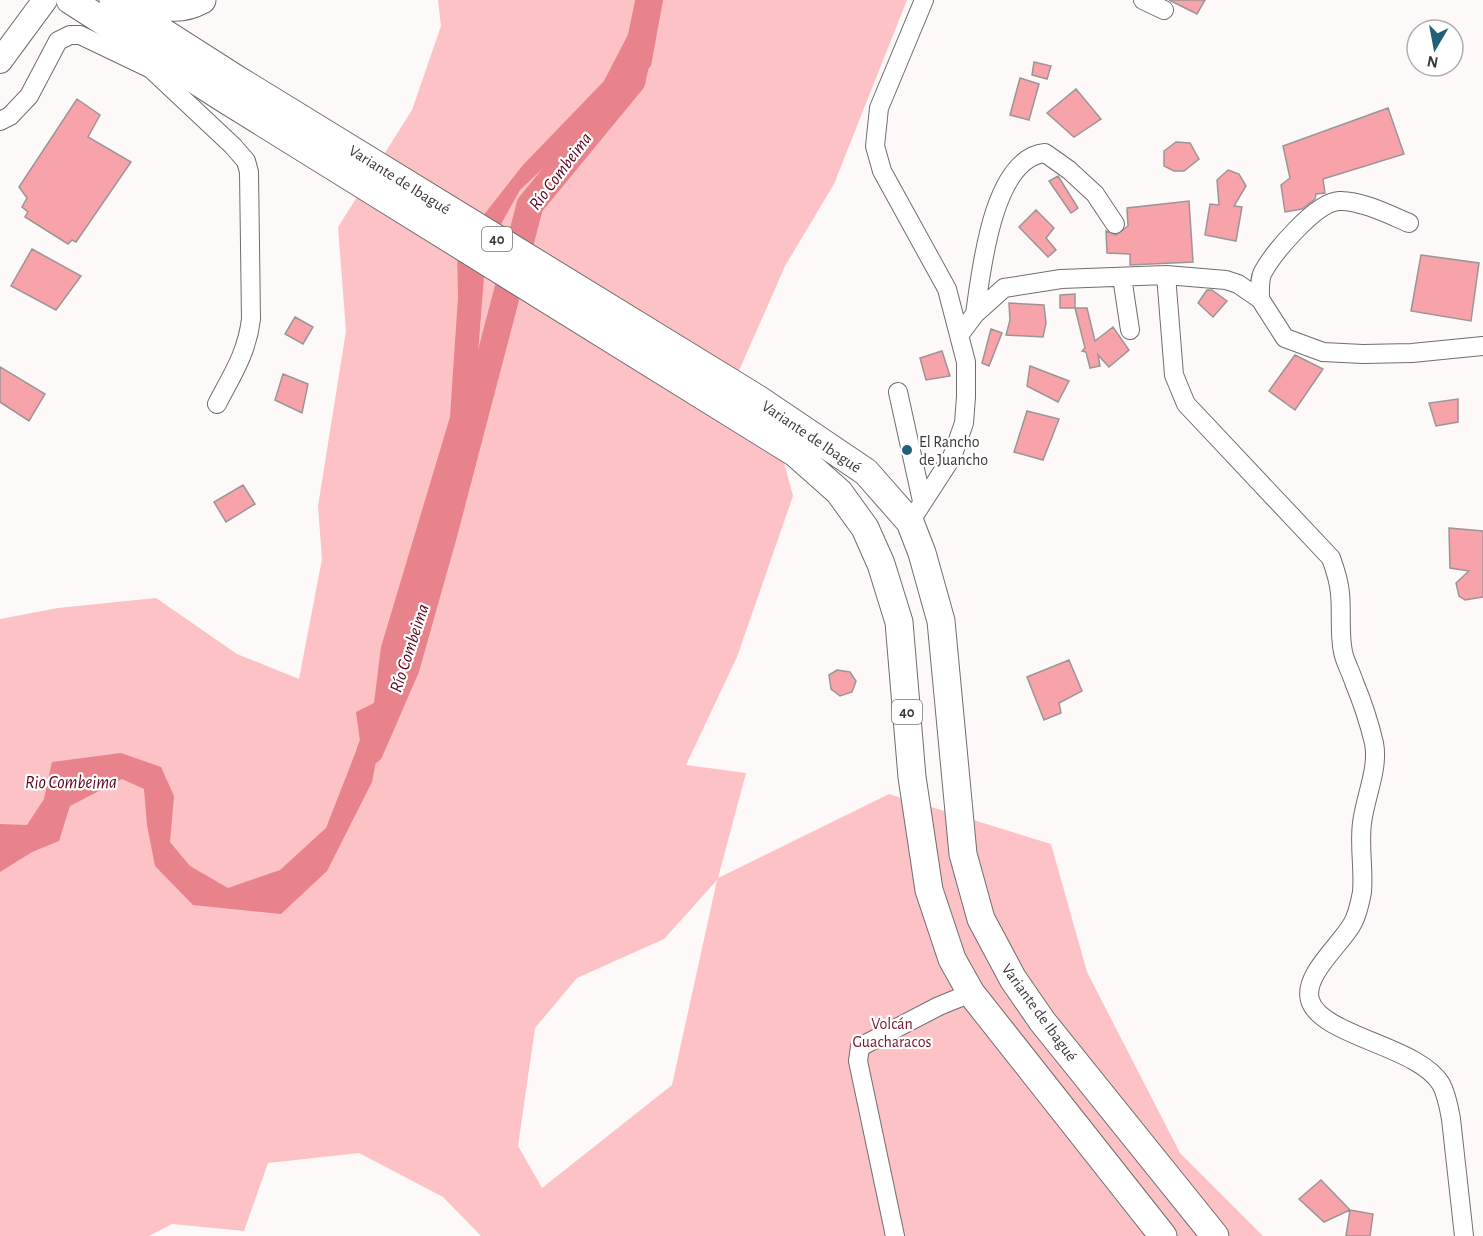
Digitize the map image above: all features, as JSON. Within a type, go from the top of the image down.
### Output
[{"type":"highway","name":"Variante de Ibagué","points":[[70,0],[229,88],[758,399],[866,472],[916,512],[922,553],[941,621],[963,854],[981,919],[1013,979],[1042,1021],[1215,1236]]},
{"type":"highway","name":"Variante de Ibagué","points":[[113,0],[229,88],[534,291],[795,453],[839,492],[865,528],[881,564],[899,622],[912,777],[928,890],[951,958],[971,993],[1163,1236]]},
{"type":"highway","points":[[137,0],[175,9],[202,0]]},
{"type":"main road","points":[[3,56],[45,0]]},
{"type":"street","points":[[916,512],[952,457],[964,423],[966,362],[947,289],[882,171],[875,146],[879,108],[924,0]]},
{"type":"street","points":[[1143,0],[1164,10]]},
{"type":"street","points":[[0,121],[10,116],[28,96],[58,41],[70,35],[80,35],[151,69],[197,111],[246,161],[249,172],[251,319],[249,339],[217,404]]},
{"type":"street","points":[[975,314],[991,218],[1010,178],[1029,157],[1045,153],[1069,170],[1095,194],[1115,224]]},
{"type":"street","points":[[1260,299],[1262,273],[1284,243],[1311,214],[1330,203],[1347,202],[1380,211],[1409,223]]},
{"type":"street","points":[[960,334],[975,314],[1004,288],[1061,279],[1166,275],[1226,280],[1238,284],[1260,299],[1285,338],[1323,352],[1412,353],[1483,346]]},
{"type":"street","points":[[1166,275],[1174,375],[1186,404],[1331,558],[1341,594],[1340,628],[1343,653],[1361,699],[1374,745],[1372,774],[1362,823],[1362,891],[1357,912],[1351,926],[1312,979],[1309,992],[1310,1002],[1324,1018],[1421,1064],[1440,1083],[1451,1119],[1464,1236]]},
{"type":"street","points":[[1122,277],[1130,330]]},
{"type":"street","points":[[898,392],[916,512]]},
{"type":"street","points":[[895,1236],[858,1061],[860,1047],[939,1005],[971,993]]},
{"type":"green space","name":"Volcán Guacharacos","points":[[438,0],[907,0],[834,184],[785,266],[731,389],[774,425],[793,496],[737,657],[686,765],[746,773],[718,878],[889,794],[1051,844],[1087,972],[1180,1153],[1263,1236],[481,1236],[443,1197],[359,1153],[268,1163],[244,1231],[172,1224],[149,1236],[0,1236],[0,619],[58,608],[156,598],[237,654],[299,679],[322,559],[318,506],[346,331],[338,227],[412,110],[441,26]],"holes":[[[717,880],[672,1085],[542,1188],[518,1146],[535,1028],[577,978],[664,939]]]},
{"type":"water","name":"Rio Combeima","points":[[637,0],[663,0],[651,66],[520,190],[486,251],[478,353],[452,465],[418,579],[392,678],[372,782],[327,871],[281,914],[193,905],[155,866],[147,825],[144,789],[122,779],[70,806],[59,841],[32,852],[0,872],[0,824],[27,825],[44,799],[52,762],[121,753],[161,767],[174,796],[170,842],[190,866],[228,888],[280,870],[326,828],[360,741],[356,712],[374,703],[381,647],[450,417],[458,297],[457,249],[523,165],[604,81],[635,21]]},
{"type":"building","points":[[1169,0],[1205,0],[1197,14]]},
{"type":"building","points":[[1034,62],[1051,66],[1047,79],[1032,75]]},
{"type":"building","points":[[1020,78],[1039,84],[1029,120],[1010,115]]},
{"type":"building","points":[[1076,89],[1101,119],[1074,137],[1047,113]]},
{"type":"building","points":[[77,99],[100,115],[88,137],[131,162],[76,242],[72,240],[68,244],[25,217],[28,212],[22,207],[27,198],[19,187]]},
{"type":"building","points":[[1388,108],[1404,154],[1323,179],[1325,193],[1316,194],[1315,199],[1302,209],[1285,212],[1281,185],[1290,178],[1283,146]]},
{"type":"building","points":[[1176,142],[1190,143],[1199,159],[1184,171],[1174,171],[1164,166],[1164,151]]},
{"type":"building","points":[[1228,170],[1239,174],[1246,186],[1234,206],[1242,207],[1236,241],[1205,235],[1210,204],[1219,205],[1217,180]]},
{"type":"building","points":[[1058,176],[1078,208],[1071,213],[1049,181]]},
{"type":"building","points":[[1189,201],[1193,262],[1130,265],[1130,254],[1107,253],[1106,231],[1116,235],[1128,226],[1127,208]]},
{"type":"building","points":[[1036,210],[1054,228],[1046,238],[1056,250],[1048,257],[1019,227]]},
{"type":"building","points":[[32,249],[81,276],[56,310],[11,286]]},
{"type":"building","points":[[1421,255],[1479,263],[1471,321],[1411,311]]},
{"type":"building","points":[[1207,290],[1212,290],[1227,301],[1213,317],[1198,303]]},
{"type":"building","points":[[1075,294],[1075,308],[1060,308],[1060,295]]},
{"type":"building","points":[[1009,303],[1044,305],[1046,323],[1043,337],[1006,335],[1010,320]]},
{"type":"building","points":[[1075,308],[1087,308],[1095,341],[1113,327],[1129,350],[1109,367],[1098,355],[1100,366],[1090,368],[1086,352],[1082,351],[1085,348]]},
{"type":"building","points":[[295,317],[313,327],[303,344],[285,334]]},
{"type":"building","points":[[991,329],[1002,333],[989,366],[982,363]]},
{"type":"building","points":[[942,351],[950,376],[926,380],[920,358]]},
{"type":"building","points":[[1295,355],[1323,369],[1295,410],[1269,391]]},
{"type":"building","points":[[1030,366],[1069,381],[1058,402],[1027,386]]},
{"type":"building","points":[[0,367],[45,394],[29,421],[0,402]]},
{"type":"building","points":[[283,374],[308,384],[302,413],[275,400]]},
{"type":"building","points":[[1458,399],[1458,422],[1436,426],[1429,403]]},
{"type":"building","points":[[1027,411],[1059,419],[1043,460],[1014,452]]},
{"type":"building","points":[[243,485],[255,504],[226,522],[214,502]]},
{"type":"building","points":[[1449,528],[1483,531],[1483,597],[1465,600],[1459,596],[1456,583],[1469,571],[1450,568]]},
{"type":"building","points":[[1069,660],[1082,691],[1059,703],[1061,713],[1044,720],[1027,677]]},
{"type":"building","points":[[837,670],[850,672],[856,681],[852,692],[840,696],[831,689],[829,675]]},
{"type":"building","points":[[1321,1180],[1350,1210],[1324,1222],[1299,1199]]},
{"type":"building","points":[[1350,1210],[1373,1214],[1370,1236],[1346,1236]]},
{"type":"waterway","name":"Río Combeima","points":[[370,751],[406,668],[530,205],[632,81],[649,0]]},
{"type":"place","name":"El Rancho de Juancho","points":[[907,450]]}]
